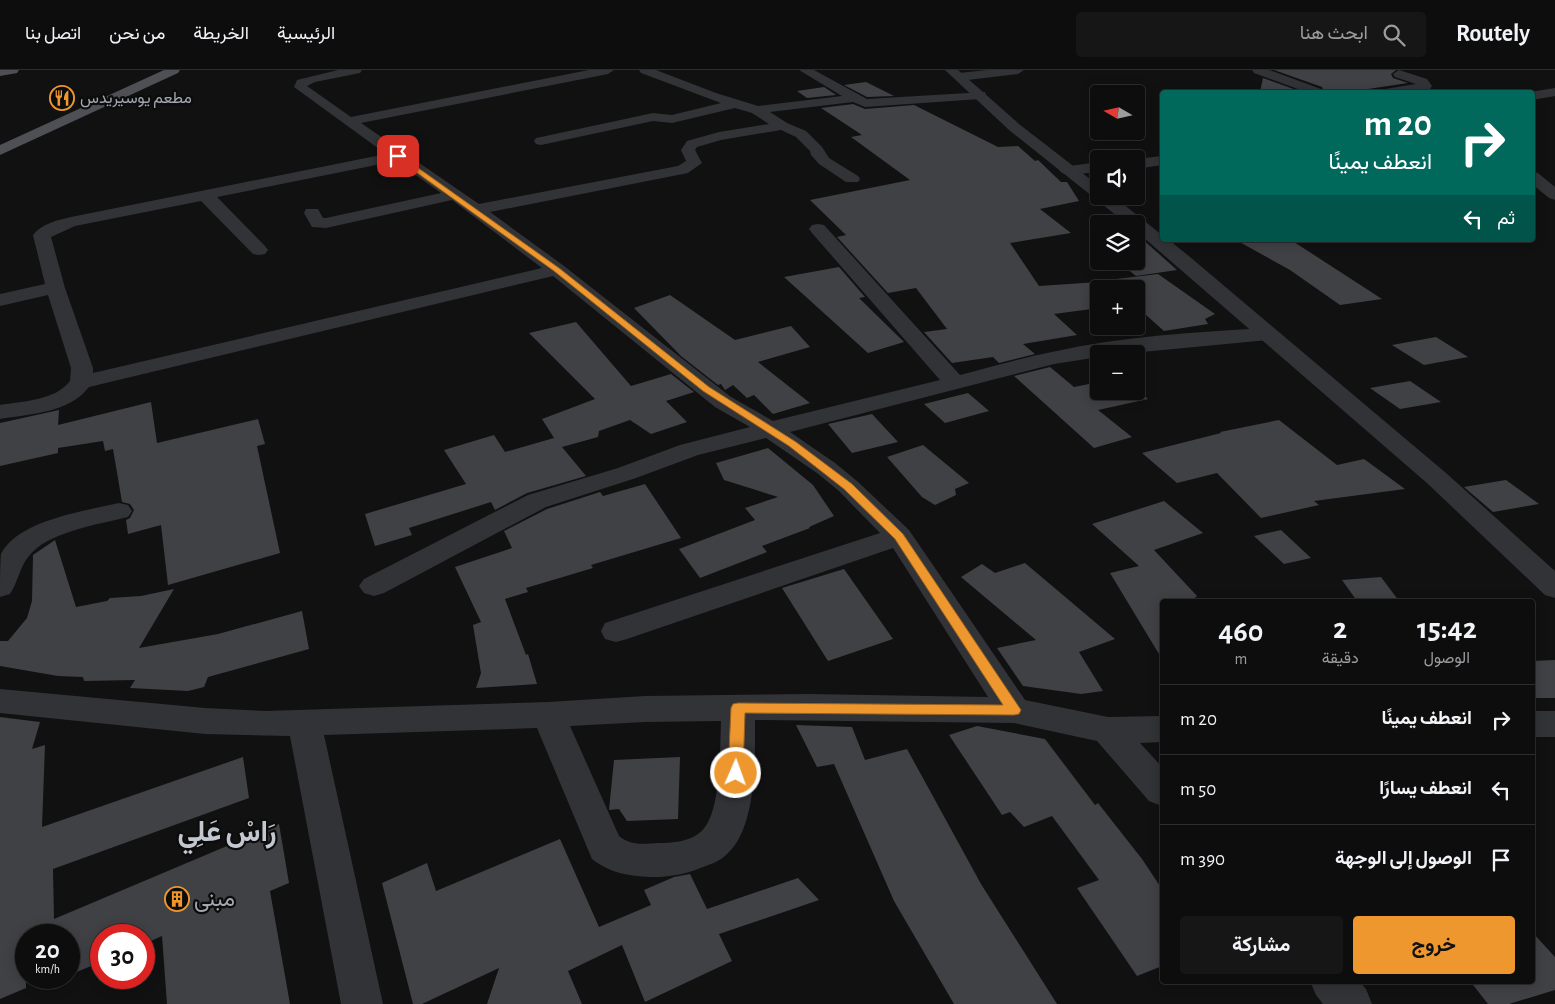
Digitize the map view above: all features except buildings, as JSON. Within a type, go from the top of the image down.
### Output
[{"type":"main road","points":[[0,72],[13,70]]},
{"type":"main road","points":[[0,138],[150,70]]},
{"type":"main road","points":[[0,151],[174,70]]},
{"type":"street","points":[[356,70],[312,78],[301,83],[300,87],[476,210],[557,270],[723,402],[771,430],[848,486],[899,536],[1014,710]]},
{"type":"street","points":[[350,121],[608,70]]},
{"type":"street","points":[[645,70],[703,93],[758,110],[782,126],[801,134],[817,150],[824,162],[852,179]]},
{"type":"street","points":[[805,70],[861,102],[876,104],[980,95]]},
{"type":"street","points":[[955,74],[1018,70]]},
{"type":"street","points":[[1258,70],[1311,90]]},
{"type":"street","points":[[955,74],[1014,127],[1090,187]]},
{"type":"street","points":[[1399,74],[1423,82],[1426,86],[1402,90]]},
{"type":"street","points":[[1535,95],[1555,92]]},
{"type":"street","points":[[758,110],[854,98]]},
{"type":"street","points":[[541,141],[653,117],[672,119],[738,103]]},
{"type":"street","points":[[476,210],[683,170],[694,163],[688,150],[692,144],[720,136],[782,126]]},
{"type":"street","points":[[0,412],[58,400],[74,392],[81,382],[82,368],[55,288],[42,235],[49,230],[71,222],[398,156]]},
{"type":"street","points":[[1145,163],[1160,162]]},
{"type":"street","points":[[1067,170],[1090,168]]},
{"type":"street","points":[[1535,172],[1555,174]]},
{"type":"street","points":[[1535,180],[1550,198]]},
{"type":"street","points":[[205,195],[259,250]]},
{"type":"street","points":[[312,213],[318,222],[326,223],[454,195]]},
{"type":"street","points":[[1114,205],[1160,241]]},
{"type":"street","points":[[818,229],[955,382]]},
{"type":"street","points":[[1161,242],[1457,496],[1512,545],[1555,588]]},
{"type":"street","points":[[81,382],[557,270]]},
{"type":"street","points":[[0,300],[55,288]]},
{"type":"street","points":[[374,586],[537,500],[627,473],[689,450],[1053,358],[1104,349],[1268,334]]},
{"type":"street","points":[[0,587],[19,548],[29,540],[49,531],[119,511]]},
{"type":"street","points":[[616,631],[899,536]]},
{"type":"street","points":[[0,701],[205,721],[266,724],[548,715],[645,709],[738,708],[1014,710],[1108,730],[1160,729]]},
{"type":"street","points":[[548,715],[605,847],[618,856],[643,860],[666,860],[694,855],[718,840],[731,812],[736,773],[738,708]]},
{"type":"street","points":[[304,722],[362,1004]]},
{"type":"street","points":[[1535,724],[1555,724]]},
{"type":"street","points":[[1108,730],[1160,790]]},
{"type":"street","points":[[1334,984],[1351,1004]]},
{"type":"place","name":"مطعم يوسيريدس","points":[[62,98]]},
{"type":"place","name":"مبنى","points":[[177,899]]},
{"type":"district","name":"رَاسْ عَلِي","points":[[227,832]]},
{"type":"route","points":[[398,156],[476,210],[557,270],[723,402],[792,444],[848,486],[899,536],[1014,710],[808,707],[738,708],[736,773]]}]
